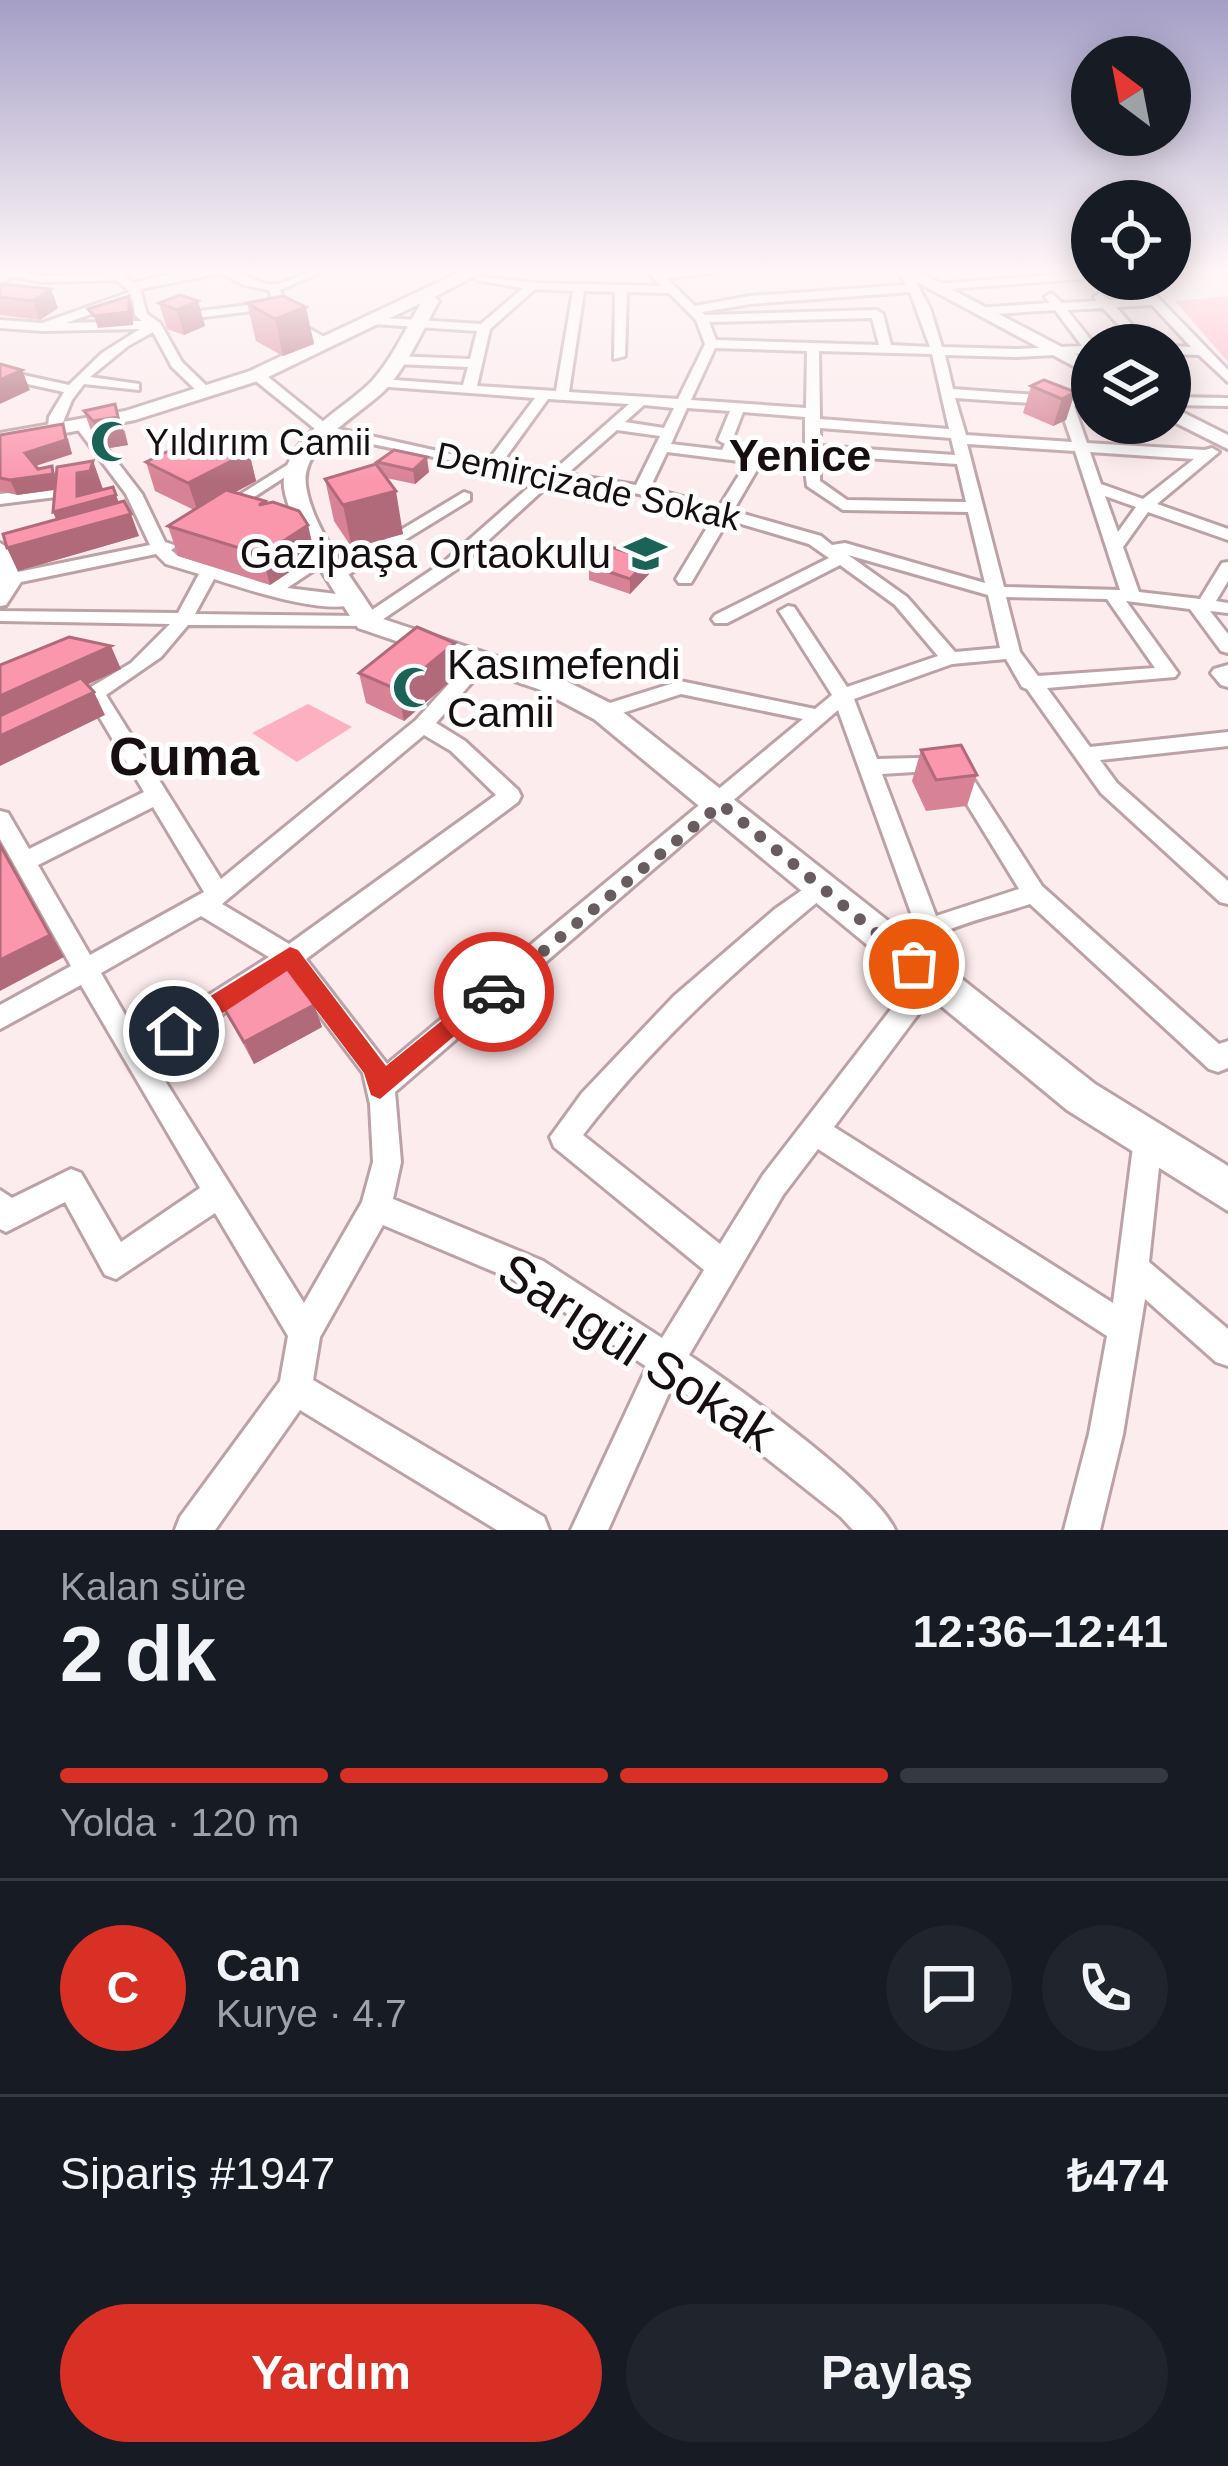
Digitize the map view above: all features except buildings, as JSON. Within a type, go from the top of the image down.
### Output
[{"type":"street","points":[[52,434],[76,385],[125,339]]},
{"type":"street","points":[[162,339],[177,364],[206,392]]},
{"type":"street","points":[[322,339],[329,343]]},
{"type":"street","points":[[0,440],[83,428],[206,392],[336,339]]},
{"type":"street","points":[[202,525],[300,461],[325,430],[381,383],[407,339]]},
{"type":"street","points":[[469,389],[480,339]]},
{"type":"street","points":[[491,467],[554,394],[567,339]]},
{"type":"street","points":[[619,356],[620,339]]},
{"type":"street","points":[[641,490],[711,344],[709,339]]},
{"type":"street","points":[[884,339],[886,349]]},
{"type":"street","points":[[933,339],[1010,652],[1108,788],[1228,895]]},
{"type":"street","points":[[1036,339],[1071,358]]},
{"type":"street","points":[[1195,339],[1228,378]]},
{"type":"street","points":[[711,344],[1071,351]]},
{"type":"street","points":[[813,348],[812,483],[844,505],[976,506]]},
{"type":"street","points":[[1191,351],[1206,351]]},
{"type":"street","points":[[394,361],[472,364]]},
{"type":"street","points":[[0,374],[134,388]]},
{"type":"street","points":[[256,375],[325,430]]},
{"type":"street","points":[[381,383],[739,406],[959,437],[1080,446],[1220,446]]},
{"type":"street","points":[[948,393],[1071,401]]},
{"type":"street","points":[[0,616],[188,618],[360,612],[451,565],[643,399]]},
{"type":"street","points":[[1029,682],[1168,673],[1121,595],[1114,547],[1065,401]]},
{"type":"street","points":[[1191,403],[1228,402]]},
{"type":"street","points":[[726,456],[734,442],[725,440],[739,406]]},
{"type":"street","points":[[1191,419],[1220,446]]},
{"type":"street","points":[[615,425],[755,460],[965,460]]},
{"type":"street","points":[[83,428],[118,480],[132,491],[160,550],[270,591],[360,612],[548,683],[604,712],[1081,1096],[1228,1190]]},
{"type":"street","name":"Demircizade Sokak","points":[[325,430],[491,467],[641,490],[815,540],[901,601],[950,658]]},
{"type":"street","points":[[1114,547],[1145,505],[1220,446]]},
{"type":"street","points":[[685,579],[729,512],[755,460]]},
{"type":"street","points":[[300,461],[294,482],[298,498],[360,612]]},
{"type":"street","points":[[0,499],[118,480]]},
{"type":"street","points":[[1093,486],[1228,535]]},
{"type":"street","points":[[270,591],[464,497]]},
{"type":"street","points":[[7,581],[160,550],[186,536]]},
{"type":"street","points":[[815,540],[998,592],[1121,595],[1228,608]]},
{"type":"street","points":[[0,548],[7,581],[0,602]]},
{"type":"street","points":[[721,619],[842,558]]},
{"type":"street","points":[[1200,606],[1228,567]]},
{"type":"street","points":[[55,712],[152,661],[188,618],[209,572]]},
{"type":"street","points":[[1200,606],[1228,647]]},
{"type":"street","points":[[788,611],[843,696],[929,928]]},
{"type":"street","points":[[380,1087],[721,804],[843,696],[950,658],[1010,652]]},
{"type":"street","points":[[0,1018],[210,900],[423,725],[481,660]]},
{"type":"street","points":[[1228,671],[1221,674],[1228,681]]},
{"type":"street","points":[[604,712],[680,687],[820,716]]},
{"type":"street","points":[[95,693],[158,796],[210,900],[290,957],[375,1068],[380,1087],[388,1162],[376,1207],[305,1333],[295,1388],[193,1530]]},
{"type":"street","points":[[135,1056],[290,957],[510,796],[458,746],[423,725]]},
{"type":"street","points":[[1082,754],[1228,739]]},
{"type":"street","points":[[869,767],[952,762],[1034,893],[1223,1057]]},
{"type":"street","points":[[25,861],[158,796]]},
{"type":"street","points":[[0,819],[135,1056],[305,1333]]},
{"type":"street","points":[[724,1267],[564,1137],[597,1093],[680,1005],[818,887]]},
{"type":"street","points":[[896,950],[929,928],[1034,893]]},
{"type":"street","points":[[589,1530],[667,1360],[724,1267],[814,1131],[931,977]]},
{"type":"street","points":[[814,1131],[1126,1329]]},
{"type":"street","points":[[1082,1530],[1102,1464],[1126,1329],[1148,1139]]},
{"type":"street","points":[[0,1205],[6,1217],[71,1183],[116,1264],[217,1194]]},
{"type":"street","name":"Sarıgül Sokak","points":[[376,1207],[532,1272],[667,1360],[854,1504],[877,1530]]},
{"type":"street","points":[[1133,1268],[1228,1350]]},
{"type":"street","points":[[295,1388],[531,1530]]},
{"type":"shaded area","points":[[1208,339],[1228,339],[1228,362]]},
{"type":"shaded area","points":[[308,704],[352,727],[297,762],[252,733]]},
{"type":"way so far","points":[[494,992],[721,804],[914,964]]},
{"type":"place","name":"Yıldırım Camii","points":[[111,442]]},
{"type":"place","name":"Gazipaşa Ortaokulu","points":[[645,553]]},
{"type":"place","name":"Kasımefendi Camii","points":[[413,688]]},
{"type":"district","name":"Yenice","points":[[800,455]]},
{"type":"district","name":"Cuma","points":[[184,756]]},
{"type":"route","points":[[174,1031],[290,957],[375,1068],[380,1087],[494,992]]}]
